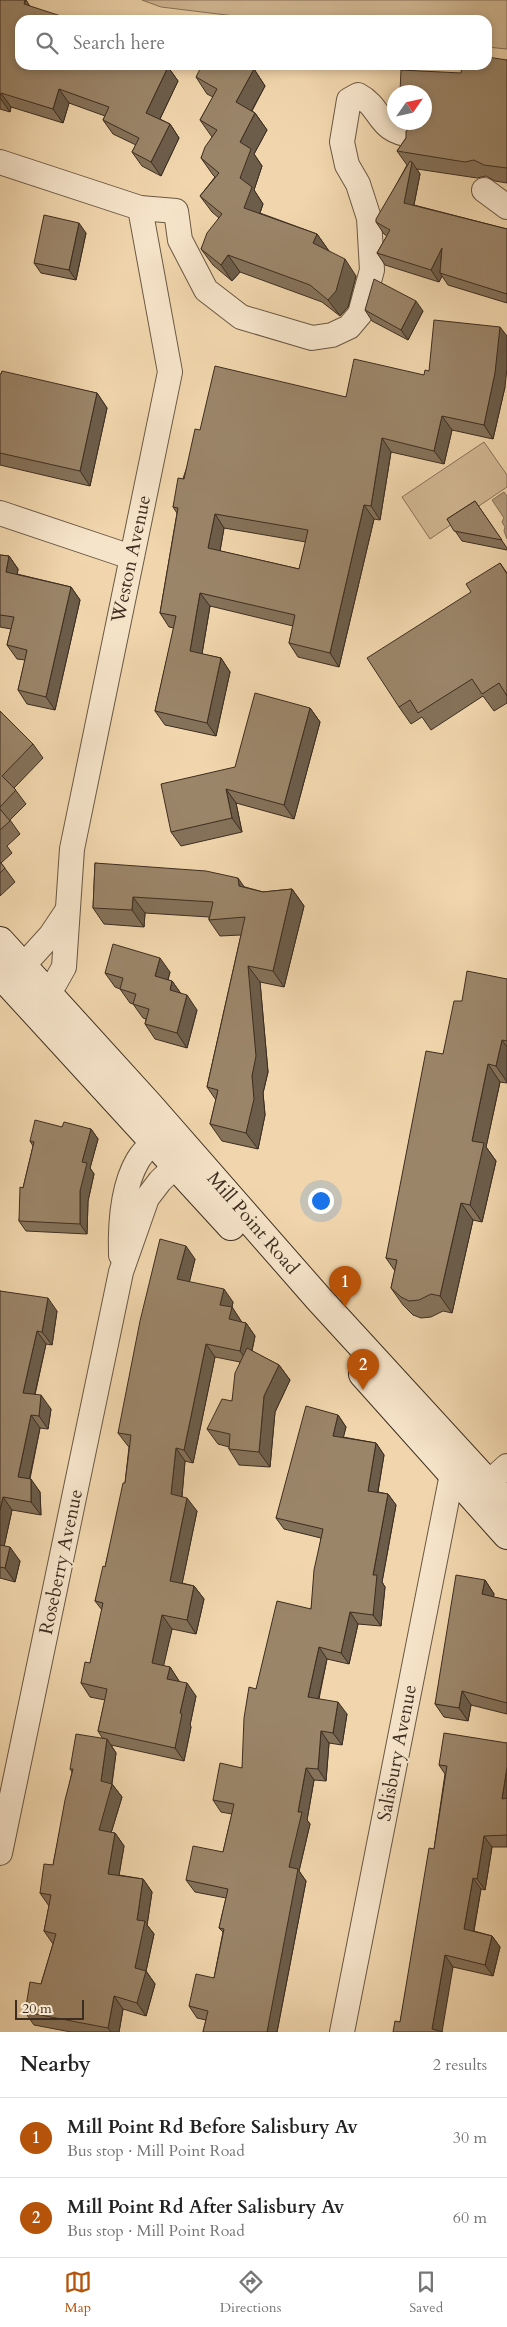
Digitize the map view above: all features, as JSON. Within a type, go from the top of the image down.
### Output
[{"type":"main road","name":"Mill Point Road","points":[[0,940],[10,974],[39,1001],[183,1159],[318,1298],[489,1482],[505,1522]]},
{"type":"main road","name":"Mill Point Road","points":[[183,1159],[452,1474],[489,1482]]},
{"type":"street","points":[[0,162],[140,208],[176,211],[180,240],[206,290],[241,317],[312,338],[332,335],[349,327],[360,314],[372,270],[369,218],[358,184],[348,165],[342,142],[348,100],[358,95],[366,99],[385,125],[403,134],[413,135]]},
{"type":"street","points":[[484,190],[507,207]]},
{"type":"street","name":"Weston Avenue","points":[[39,1001],[64,967],[72,849],[170,372],[140,208]]},
{"type":"street","points":[[0,513],[131,557]]},
{"type":"street","name":"Weston Avenue","points":[[10,974],[51,935],[67,911]]},
{"type":"street","name":"Roseberry Avenue","points":[[121,1272],[120,1228],[130,1175],[139,1158],[161,1135]]},
{"type":"street","name":"Roseberry Avenue","points":[[0,1852],[121,1272],[147,1198],[183,1159]]},
{"type":"street","name":"Salisbury Avenue","points":[[342,2032],[452,1474]]},
{"type":"shaded area","points":[[142,0],[507,0],[507,49],[492,48],[492,15],[226,15],[161,7]]},
{"type":"shaded area","points":[[484,442],[507,475],[507,487],[430,539],[402,497]]},
{"type":"water","points":[[504,492],[507,496],[507,539],[502,522],[504,518],[492,500]]},
{"type":"building","points":[[0,0],[25,0],[24,4],[58,15],[15,15],[15,70],[167,70],[146,113],[170,124],[151,162],[132,152],[139,138],[103,120],[109,107],[59,89],[53,109],[1,93],[0,96]]},
{"type":"building","points":[[492,58],[507,60],[507,168],[484,165],[474,160],[465,162],[397,151],[406,138],[408,130],[432,130],[432,85],[400,85],[401,70],[461,73],[461,70],[492,70]]},
{"type":"building","points":[[200,70],[253,70],[236,102],[255,113],[240,142],[251,149],[240,178],[252,187],[244,208],[317,234],[313,243],[345,259],[336,291],[328,300],[310,285],[228,255],[221,265],[201,249],[207,233],[222,214],[200,196],[219,173],[201,158],[205,147],[217,130],[200,120],[217,89],[196,77]]},
{"type":"building","points":[[410,161],[412,162],[404,203],[507,229],[507,294],[440,273],[442,248],[431,270],[377,253],[390,230],[376,222],[376,219]]},
{"type":"building","points":[[44,215],[79,223],[69,270],[34,263]]},
{"type":"building","points":[[374,279],[416,301],[401,330],[365,310]]},
{"type":"building","points":[[434,320],[500,327],[495,373],[484,425],[442,416],[434,451],[382,438],[371,506],[364,505],[330,653],[289,643],[295,615],[200,593],[190,651],[221,658],[207,723],[155,711],[176,616],[160,613],[178,508],[173,507],[178,478],[184,479],[195,429],[200,430],[215,366],[346,397],[354,359],[424,375],[425,370],[429,371]],"holes":[[[215,514],[308,530],[299,569],[208,548]]]},
{"type":"building","points":[[2,371],[97,393],[80,471],[0,453],[0,374]]},
{"type":"building","points":[[475,501],[502,540],[454,531],[447,519]]},
{"type":"building","points":[[0,555],[9,556],[6,572],[71,587],[46,697],[18,690],[27,650],[7,645],[14,617],[0,615]]},
{"type":"building","points":[[500,563],[507,574],[507,696],[499,683],[482,694],[472,679],[418,713],[410,700],[399,707],[367,658],[471,592],[466,584]]},
{"type":"building","points":[[255,693],[310,708],[284,805],[226,789],[232,818],[171,832],[161,784],[235,767]]},
{"type":"building","points":[[0,711],[33,744],[2,776],[16,790],[0,807]]},
{"type":"building","points":[[0,809],[10,821],[0,830]]},
{"type":"building","points":[[0,862],[5,868],[0,873]]},
{"type":"building","points":[[95,863],[206,871],[238,878],[239,886],[263,892],[292,889],[273,971],[248,966],[256,1056],[252,1076],[254,1099],[246,1133],[210,1124],[218,1090],[207,1087],[245,917],[209,920],[213,902],[133,897],[132,910],[93,908]]},
{"type":"building","points":[[113,944],[160,958],[155,976],[172,981],[170,990],[187,995],[177,1033],[145,1024],[149,1009],[133,1004],[136,994],[120,989],[123,978],[105,973]]},
{"type":"building","points":[[467,971],[507,979],[507,1041],[502,1040],[496,1066],[488,1064],[472,1141],[484,1143],[470,1205],[461,1203],[440,1296],[431,1294],[419,1300],[409,1301],[391,1288],[397,1260],[386,1258],[426,1051],[443,1054],[454,1001],[462,1001]]},
{"type":"building","points":[[35,1120],[62,1127],[64,1122],[91,1129],[82,1162],[87,1163],[80,1191],[80,1224],[19,1221],[20,1187],[23,1188],[34,1142],[30,1141]]},
{"type":"building","points":[[160,1239],[186,1246],[177,1279],[224,1289],[220,1305],[232,1307],[229,1319],[246,1323],[240,1351],[206,1344],[184,1450],[176,1448],[171,1494],[187,1498],[170,1581],[194,1586],[187,1620],[162,1615],[152,1663],[170,1667],[167,1679],[187,1683],[175,1748],[98,1731],[107,1689],[81,1683],[85,1662],[90,1663],[103,1603],[95,1601],[103,1566],[105,1567],[123,1483],[125,1483],[131,1435],[118,1433],[140,1321]]},
{"type":"building","points":[[0,1291],[48,1298],[42,1332],[37,1331],[23,1393],[41,1395],[39,1416],[31,1415],[18,1477],[31,1479],[31,1502],[3,1497],[0,1510]]},
{"type":"building","points":[[247,1348],[279,1365],[264,1396],[259,1452],[229,1449],[230,1434],[207,1429],[222,1399],[232,1401],[235,1373]]},
{"type":"building","points":[[306,1406],[338,1415],[333,1436],[376,1443],[368,1491],[388,1494],[373,1575],[377,1575],[373,1615],[350,1612],[341,1653],[319,1647],[308,1697],[338,1702],[333,1733],[321,1731],[318,1769],[306,1768],[298,1812],[302,1812],[289,1867],[298,1869],[267,2032],[203,2032],[208,2011],[189,2006],[196,1974],[214,1978],[224,1929],[219,1928],[228,1889],[186,1880],[193,1846],[223,1852],[234,1804],[213,1800],[220,1763],[242,1768],[244,1718],[249,1687],[256,1689],[277,1601],[311,1609],[314,1570],[323,1529],[276,1518]]},
{"type":"building","points":[[0,1545],[10,1547],[5,1568],[0,1567]]},
{"type":"building","points":[[456,1575],[485,1580],[482,1594],[507,1600],[507,1703],[462,1691],[459,1708],[435,1704]]},
{"type":"building","points":[[444,1733],[507,1743],[507,1767],[502,1799],[507,1798],[507,1835],[484,1836],[477,1879],[473,1878],[464,1929],[492,1936],[485,1965],[445,1955],[432,2029],[443,2032],[393,2032],[395,2021],[400,2022],[429,1848],[434,1849],[447,1766],[439,1765]]},
{"type":"building","points":[[76,1734],[107,1739],[101,1781],[112,1784],[99,1830],[115,1833],[108,1874],[143,1879],[137,1920],[145,1921],[135,1968],[146,1971],[137,2003],[114,1996],[108,2028],[25,2012],[30,1982],[41,1984],[56,1934],[44,1931],[51,1895],[40,1893],[44,1864],[53,1865],[65,1800],[73,1769],[70,1769]]},
{"type":"place","name":"Mill Point Rd Before Salisbury Av","points":[[345,1307]]},
{"type":"place","name":"Mill Point Rd After Salisbury Av","points":[[363,1390]]}]
